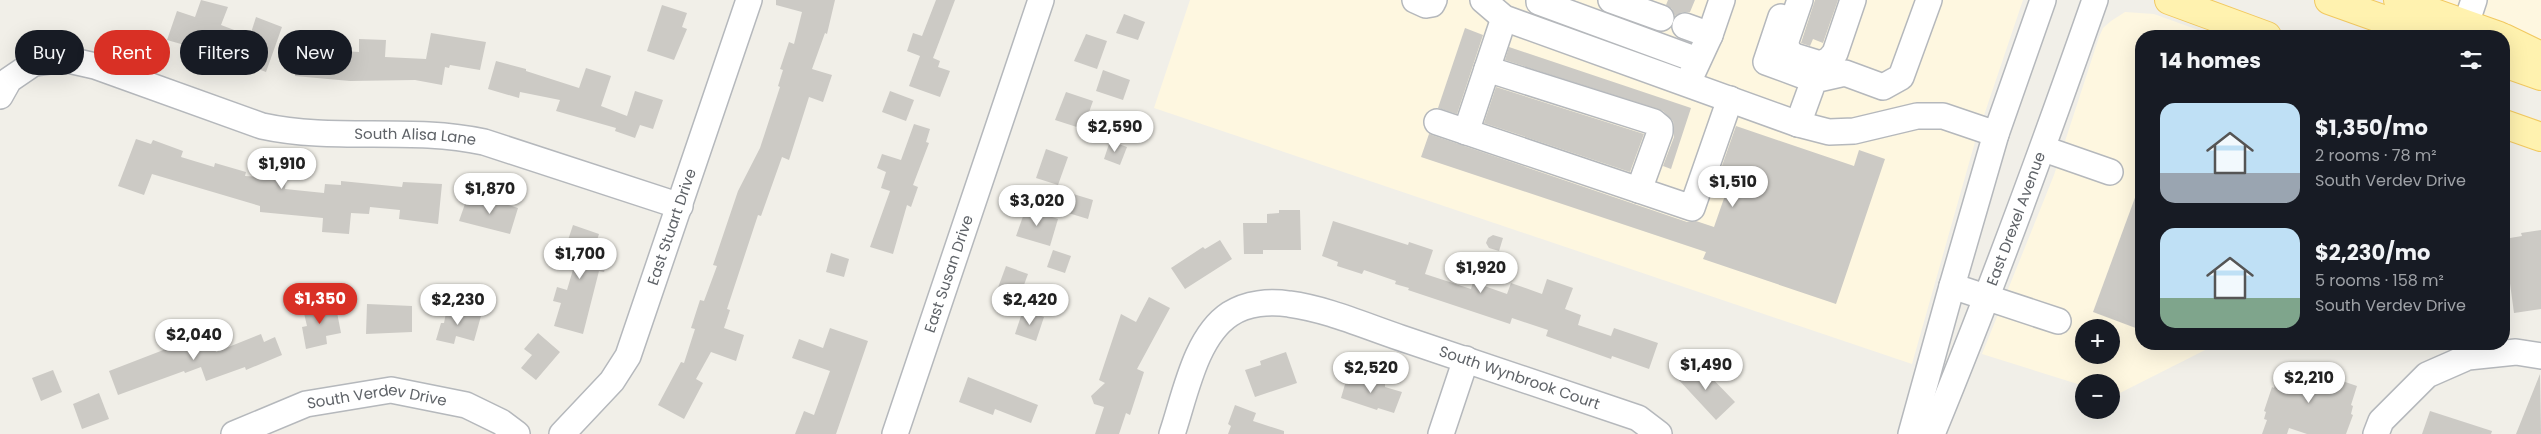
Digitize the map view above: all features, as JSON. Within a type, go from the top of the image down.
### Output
[{"type":"main road","points":[[2169,0],[2251,30]]},
{"type":"main road","points":[[2329,0],[2413,30]]},
{"type":"main road","points":[[2398,0],[2467,20],[2488,30]]},
{"type":"main road","points":[[2510,41],[2541,56]]},
{"type":"main road","points":[[2510,65],[2541,76]]},
{"type":"main road","points":[[2510,126],[2541,137]]},
{"type":"street","name":"East Stuart Drive","points":[[562,434],[612,381],[628,356],[748,0]]},
{"type":"street","name":"East Susan Drive","points":[[895,434],[1041,0]]},
{"type":"street","points":[[1415,0],[1426,5],[1432,4],[1434,0]]},
{"type":"street","points":[[1483,0],[1504,18],[1798,124],[1829,132],[1854,131],[1917,116],[1943,116],[1996,134]]},
{"type":"street","points":[[1539,0],[1539,2],[1697,60]]},
{"type":"street","points":[[1610,0],[1661,18]]},
{"type":"street","points":[[1688,84],[1697,60],[1710,35],[1722,0]]},
{"type":"street","points":[[1786,0],[1766,62],[1814,80],[1845,73],[1883,87],[1901,77],[1929,0]]},
{"type":"street","points":[[1800,0],[1786,41],[1787,50],[1794,56],[1820,64],[1829,60],[1835,53],[1854,0]]},
{"type":"street","points":[[1912,434],[1996,134],[2043,0]]},
{"type":"street","name":"East Drexel Avenue","points":[[1932,434],[1988,297],[2044,149],[2095,0]]},
{"type":"street","points":[[1466,132],[1504,18]]},
{"type":"street","points":[[1685,26],[1710,35]]},
{"type":"street","name":"South Alisa Lane","points":[[0,96],[9,80],[34,63],[64,59],[95,66],[262,126],[284,131],[416,133],[456,136],[484,142],[680,206]]},
{"type":"street","points":[[1487,69],[1654,122],[1660,127],[1660,132],[1639,190]]},
{"type":"street","points":[[1798,124],[1814,80]]},
{"type":"street","points":[[1437,122],[1692,208],[1730,99]]},
{"type":"street","points":[[2044,149],[2110,172]]},
{"type":"street","points":[[1952,286],[2058,321]]},
{"type":"street","name":"South Wynbrook Court","points":[[1172,434],[1204,342],[1217,325],[1230,314],[1248,306],[1266,303],[1306,306],[1466,359],[1638,418],[1659,434]]},
{"type":"street","points":[[2376,434],[2381,421],[2427,375],[2468,357],[2516,352],[2541,356]]},
{"type":"street","points":[[1441,434],[1466,359]]},
{"type":"street","name":"South Verdev Drive","points":[[234,434],[306,404],[391,390],[466,405],[501,422],[517,434]]},
{"type":"shaded area","points":[[1190,0],[2023,0],[1975,142],[1912,364],[1154,108]]},
{"type":"shaded area","points":[[2415,0],[2541,0],[2541,47],[2510,35],[2510,30],[2495,30]]},
{"type":"shaded area","points":[[2125,12],[2154,14],[2198,30],[2135,30],[2135,350],[2205,350],[2120,393],[2120,374],[2075,374],[2075,383],[1982,354],[2054,175],[2103,28]]},
{"type":"building","points":[[201,0],[228,7],[221,25],[234,30],[180,30],[180,44],[170,41],[170,31],[177,11],[195,17]]},
{"type":"building","points":[[776,0],[835,0],[827,34],[825,33],[812,69],[832,75],[823,102],[809,97],[789,160],[782,157],[761,216],[758,215],[727,309],[730,310],[724,328],[744,335],[736,361],[711,352],[696,379],[703,383],[684,419],[658,405],[681,362],[684,363],[695,329],[691,328],[700,300],[704,301],[717,266],[713,265],[738,191],[760,148],[780,87],[778,86],[783,70],[780,69],[789,42],[794,44],[802,12],[776,5]]},
{"type":"building","points":[[936,0],[955,0],[933,58],[940,61],[938,67],[950,71],[940,97],[909,86],[920,56],[907,51],[913,33],[922,36]]},
{"type":"building","points":[[1668,0],[1695,0],[1690,12],[1682,12],[1675,16],[1672,9],[1666,5]]},
{"type":"building","points":[[1815,0],[1838,0],[1823,43],[1813,39],[1810,46],[1801,43]]},
{"type":"building","points":[[662,5],[687,13],[682,27],[687,29],[674,60],[647,51]]},
{"type":"building","points":[[1124,14],[1145,22],[1138,40],[1116,33]]},
{"type":"building","points":[[256,17],[282,27],[281,30],[278,30],[278,38],[268,66],[268,30],[252,30]]},
{"type":"building","points":[[1465,28],[1483,35],[1457,114],[1438,108]]},
{"type":"building","points":[[431,33],[486,42],[480,70],[450,65],[449,68],[445,67],[442,85],[415,80],[350,81],[295,76],[352,75],[352,52],[359,52],[359,39],[386,40],[385,57],[426,59]]},
{"type":"building","points":[[1086,34],[1107,41],[1097,69],[1074,61]]},
{"type":"building","points":[[1509,47],[1691,108],[1671,169],[1663,166],[1674,137],[1674,127],[1673,121],[1663,111],[1505,60]]},
{"type":"building","points":[[496,61],[526,69],[526,71],[579,88],[586,68],[611,76],[601,106],[627,116],[635,91],[663,100],[653,129],[640,125],[635,138],[615,131],[616,128],[556,111],[560,100],[520,92],[519,98],[488,89]]},
{"type":"building","points":[[1103,70],[1130,80],[1123,100],[1096,91]]},
{"type":"building","points":[[1496,87],[1644,134],[1630,172],[1484,123]]},
{"type":"building","points":[[890,91],[914,100],[906,121],[882,112]]},
{"type":"building","points":[[1066,92],[1093,101],[1083,129],[1055,120]]},
{"type":"building","points":[[914,124],[930,129],[926,142],[929,143],[913,185],[918,187],[911,207],[907,205],[893,254],[870,247],[890,191],[881,188],[886,172],[877,168],[882,154],[901,160]]},
{"type":"building","points":[[1736,126],[1854,166],[1859,150],[1885,159],[1836,304],[1703,259],[1706,252],[1421,157],[1429,134],[1687,222],[1696,221],[1714,227],[1729,184],[1717,180]]},
{"type":"building","points":[[136,139],[151,144],[153,140],[183,151],[181,157],[214,167],[215,163],[246,172],[245,176],[286,179],[285,189],[324,193],[325,184],[341,185],[341,181],[402,187],[403,182],[442,184],[438,224],[399,219],[400,210],[370,207],[369,214],[351,213],[349,234],[322,232],[323,218],[260,212],[260,206],[152,174],[144,195],[118,186]]},
{"type":"building","points":[[1110,141],[1127,147],[1120,165],[1104,159]]},
{"type":"building","points":[[1046,149],[1068,157],[1058,185],[1036,178]]},
{"type":"building","points":[[1070,193],[1093,200],[1088,219],[1065,212]]},
{"type":"building","points":[[485,197],[518,208],[510,234],[459,221],[466,201],[483,205]]},
{"type":"building","points":[[2135,198],[2135,328],[2120,322],[2120,319],[2112,319],[2093,312]]},
{"type":"building","points":[[1026,208],[1058,219],[1050,246],[1016,236]]},
{"type":"building","points":[[1279,210],[1300,210],[1301,250],[1263,250],[1263,254],[1244,254],[1243,223],[1267,223],[1267,214],[1279,213]]},
{"type":"building","points":[[1333,221],[1408,245],[1409,242],[1433,250],[1425,274],[1471,289],[1473,282],[1507,294],[1511,283],[1542,294],[1547,279],[1573,288],[1565,309],[1581,315],[1578,325],[1611,336],[1614,328],[1658,343],[1649,369],[1612,356],[1611,359],[1546,336],[1548,330],[1512,318],[1510,324],[1408,290],[1409,288],[1395,284],[1396,281],[1364,270],[1362,274],[1337,266],[1338,262],[1322,256]]},
{"type":"building","points":[[573,225],[599,234],[596,243],[598,244],[597,248],[610,253],[604,272],[599,271],[583,334],[554,326],[561,303],[553,301],[557,287],[567,290],[577,256],[564,252]]},
{"type":"building","points":[[2541,230],[2541,309],[2514,313],[2510,283],[2510,238],[2522,236],[2521,233]]},
{"type":"building","points":[[1493,235],[1503,238],[1499,251],[1489,248],[1486,243],[1488,238]]},
{"type":"building","points":[[1220,240],[1232,259],[1185,289],[1171,268],[1203,247],[1205,249]]},
{"type":"building","points":[[1053,250],[1071,256],[1065,273],[1047,267]]},
{"type":"building","points":[[831,253],[849,259],[844,277],[826,272]]},
{"type":"building","points":[[1006,266],[1028,274],[1018,301],[996,293]]},
{"type":"building","points":[[1149,297],[1170,308],[1137,369],[1144,372],[1130,415],[1126,413],[1119,434],[1095,434],[1104,407],[1094,404],[1091,396],[1105,383],[1099,380],[1121,314],[1136,322]]},
{"type":"building","points":[[335,302],[341,333],[326,336],[327,344],[306,349],[302,327],[307,326],[303,309]]},
{"type":"building","points":[[367,304],[412,306],[412,332],[366,334]]},
{"type":"building","points":[[447,308],[481,316],[474,341],[456,336],[454,344],[436,340],[441,323],[444,323]]},
{"type":"building","points":[[1023,310],[1044,317],[1036,341],[1015,334]]},
{"type":"building","points":[[830,328],[868,341],[836,434],[795,434],[804,411],[814,415],[830,371],[792,358],[799,339],[823,348]]},
{"type":"building","points":[[208,330],[216,352],[261,334],[264,342],[275,337],[282,355],[246,370],[245,367],[206,381],[201,367],[185,373],[184,371],[118,395],[109,371],[166,349],[165,345]]},
{"type":"building","points":[[538,333],[560,352],[536,380],[521,368],[532,355],[524,349]]},
{"type":"building","points":[[1286,352],[1297,383],[1255,397],[1245,370],[1261,365],[1260,361]]},
{"type":"building","points":[[1694,362],[1735,402],[1716,420],[1677,378]]},
{"type":"building","points":[[2286,362],[2357,386],[2351,405],[2353,406],[2351,414],[2353,415],[2346,434],[2307,434],[2289,428],[2287,434],[2262,434],[2267,420],[2264,419],[2266,412],[2264,411],[2272,387],[2274,388],[2276,381],[2279,382]]},
{"type":"building","points":[[53,370],[62,392],[41,401],[32,378]]},
{"type":"building","points":[[1348,374],[1385,384],[1385,387],[1402,392],[1394,413],[1378,408],[1377,410],[1341,398]]},
{"type":"building","points":[[2540,374],[2541,434],[2516,434]]},
{"type":"building","points":[[968,377],[1038,405],[1031,423],[995,409],[993,415],[959,402]]},
{"type":"building","points":[[99,393],[109,419],[82,429],[73,404]]},
{"type":"building","points":[[1235,405],[1256,413],[1253,421],[1284,431],[1284,434],[1228,434],[1231,426],[1228,424]]},
{"type":"building","points":[[2430,411],[2492,431],[2491,434],[2422,434]]}]
